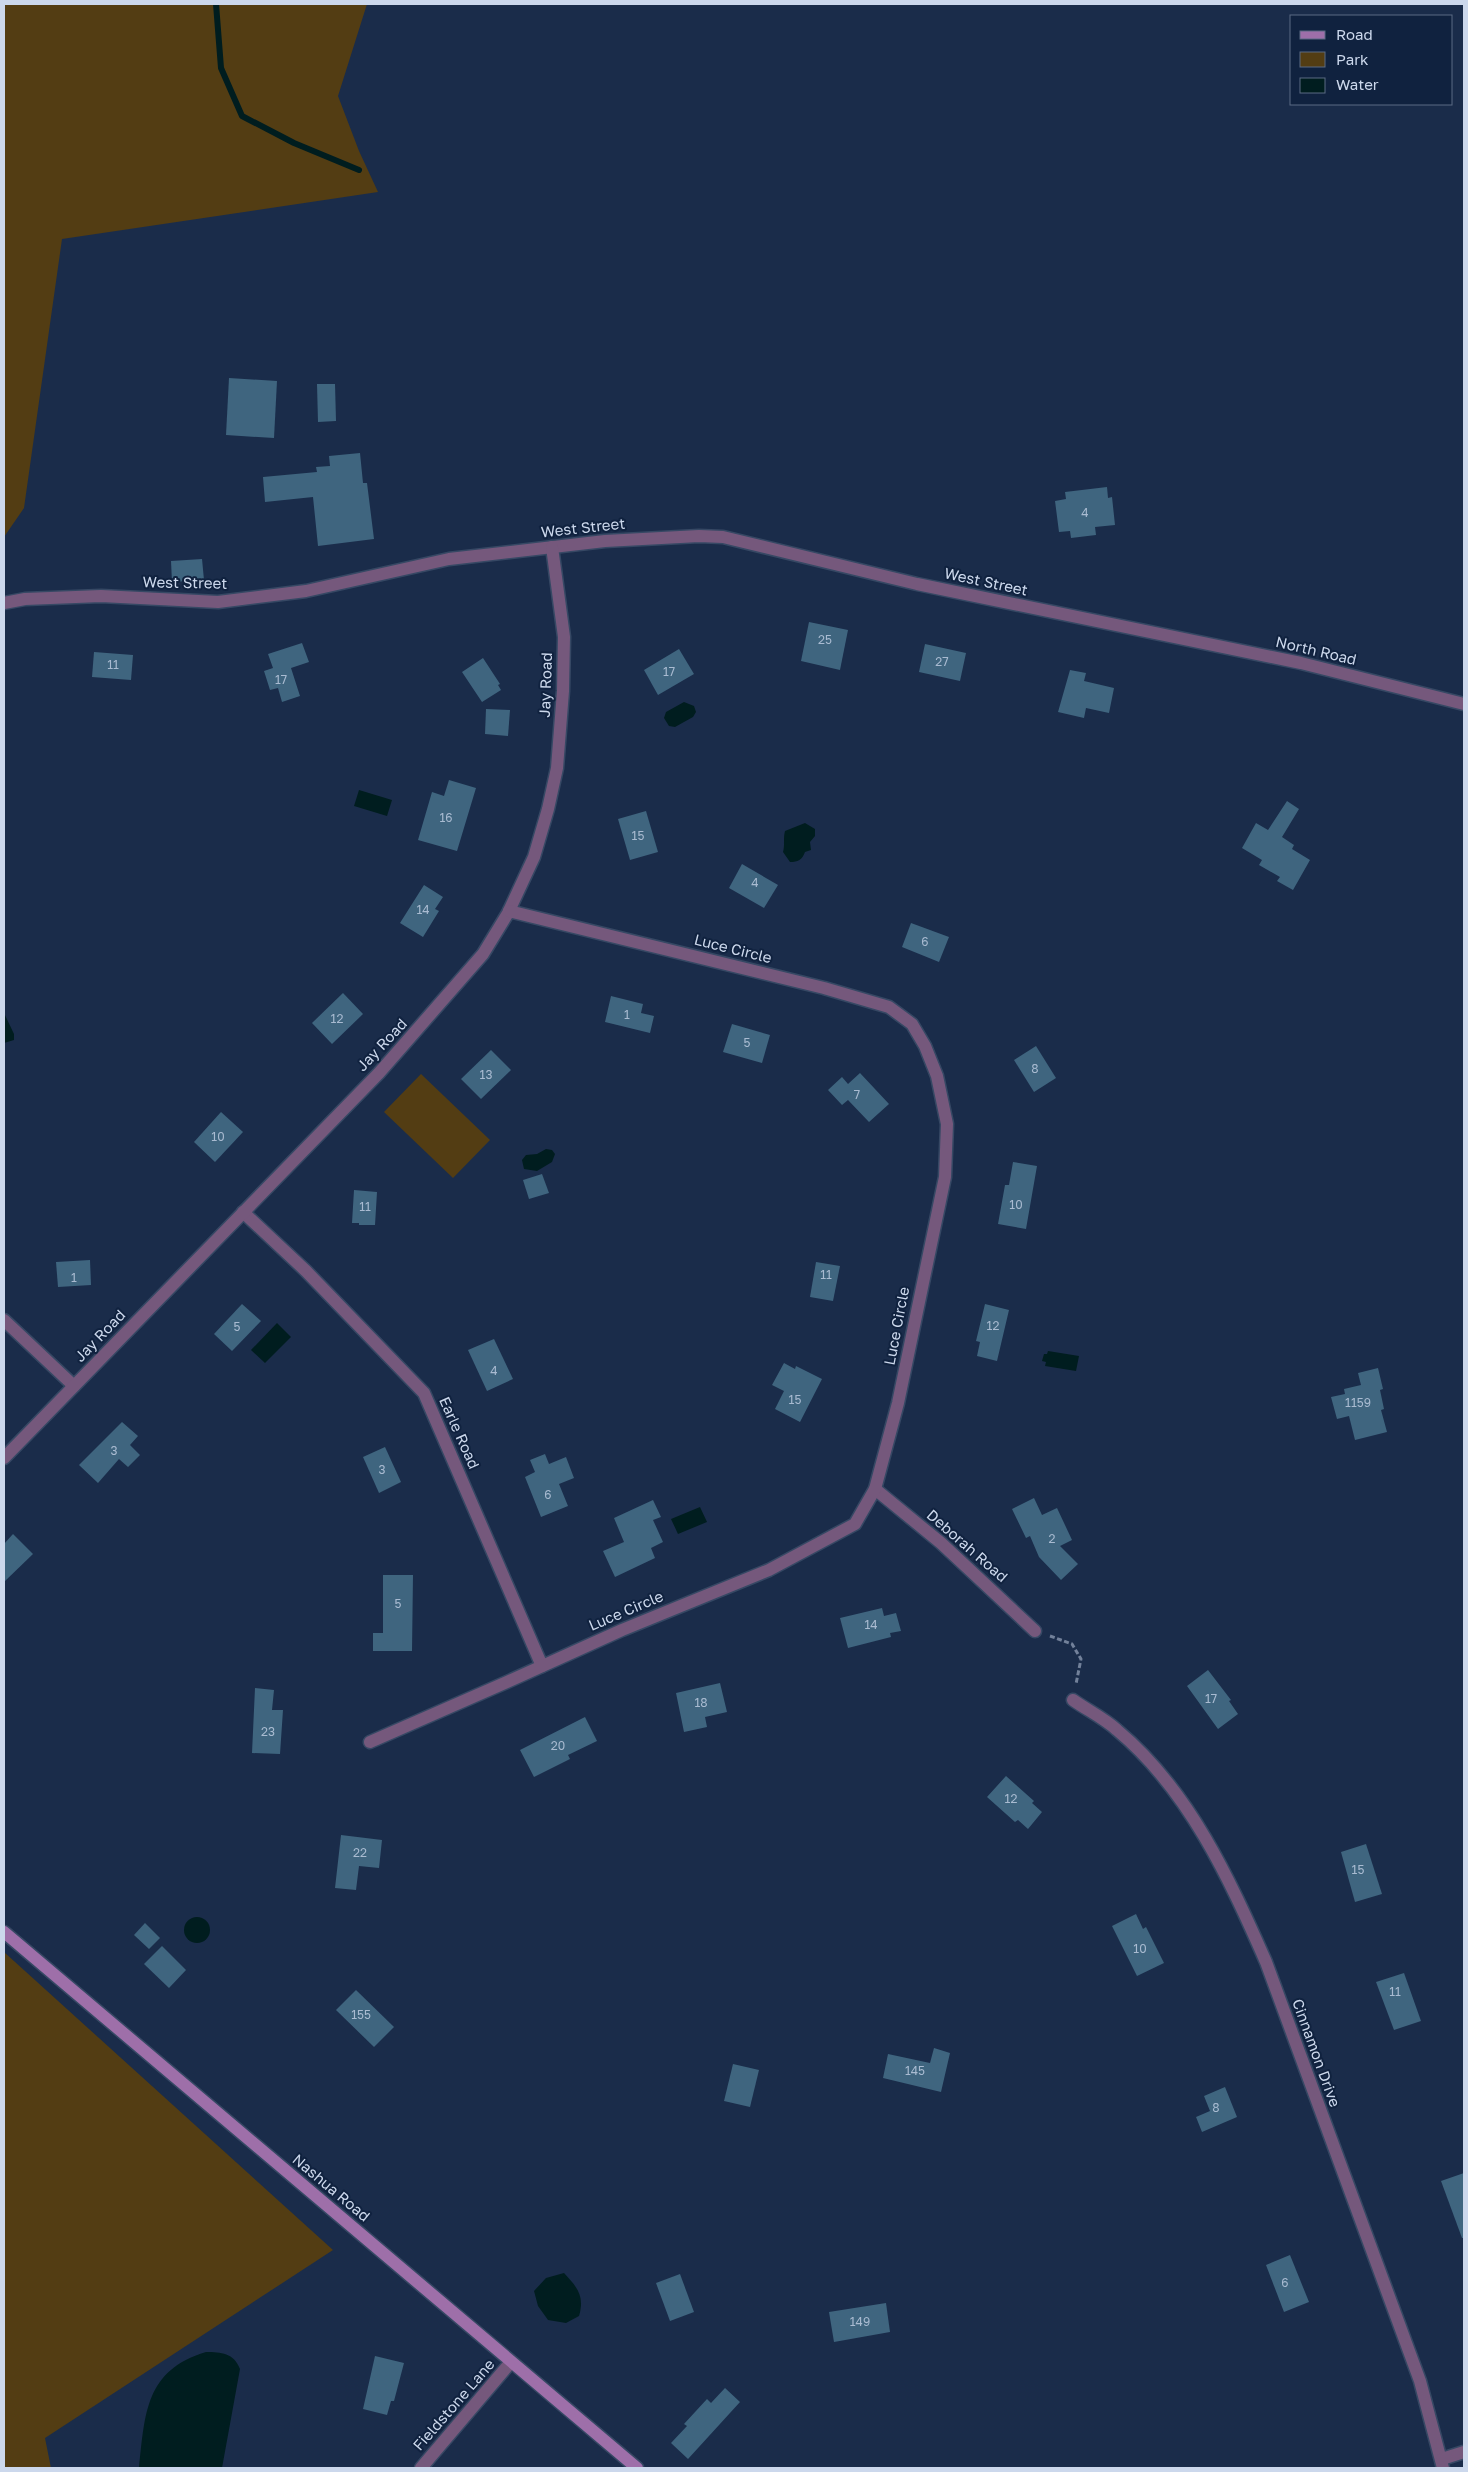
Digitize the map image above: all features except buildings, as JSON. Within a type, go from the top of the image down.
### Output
[{"type":"main road","name":"Nashua Road","points":[[4,1932],[637,2468]]},
{"type":"street","name":"West Street","points":[[4,603],[25,599],[101,596],[218,602],[306,591],[449,559],[605,541],[699,536],[724,537],[917,584],[1160,634]]},
{"type":"street","name":"Jay Road","points":[[4,1458],[415,1034],[483,954],[509,911],[534,857],[548,809],[559,748],[564,637],[552,547]]},
{"type":"street","name":"North Road","points":[[1160,634],[1301,663],[1464,704]]},
{"type":"street","name":"Luce Circle","points":[[370,1742],[622,1630],[769,1570],[855,1524],[875,1489],[898,1403],[946,1177],[946,1124],[937,1076],[925,1046],[912,1024],[889,1007],[824,988],[509,911]]},
{"type":"street","name":"Earle Road","points":[[243,1212],[306,1270],[424,1393],[542,1666]]},
{"type":"street","points":[[4,1320],[74,1386]]},
{"type":"street","name":"Deborah Road","points":[[875,1489],[941,1543],[1035,1631]]},
{"type":"street","name":"Cinnamon Drive","points":[[1072,1700],[1116,1728],[1148,1758],[1177,1794],[1210,1846],[1240,1904],[1266,1962],[1420,2381],[1442,2463]]},
{"type":"street","name":"Fieldstone Lane","points":[[421,2468],[511,2362]]},
{"type":"street","points":[[1442,2463],[1464,2452]]},
{"type":"path","points":[[1035,1631],[1072,1644],[1081,1659],[1072,1700]]},
{"type":"green space","points":[[4,4],[367,4],[338,96],[359,151],[378,192],[62,239],[24,508],[4,537]]},
{"type":"green space","points":[[421,1074],[490,1140],[453,1178],[384,1112]]},
{"type":"green space","points":[[4,1952],[333,2250],[45,2438],[51,2468],[4,2468]]},
{"type":"water","points":[[684,702],[694,706],[696,712],[693,717],[675,727],[669,726],[664,718],[666,712]]},
{"type":"water","points":[[359,790],[392,800],[387,816],[354,806]]},
{"type":"water","points":[[805,823],[815,829],[815,836],[810,842],[811,850],[805,852],[799,860],[790,862],[783,852],[785,831]]},
{"type":"water","points":[[4,1013],[14,1034],[14,1040],[4,1043]]},
{"type":"water","points":[[546,1149],[552,1150],[555,1154],[552,1162],[537,1171],[524,1169],[522,1160],[526,1155],[537,1154]]},
{"type":"water","points":[[277,1323],[291,1337],[265,1363],[251,1350]]},
{"type":"water","points":[[1048,1351],[1079,1356],[1076,1371],[1045,1366],[1046,1362],[1042,1361],[1044,1354],[1047,1354]]},
{"type":"water","points":[[700,1507],[707,1522],[678,1534],[671,1519]]},
{"type":"water","points":[[197,1917],[206,1921],[210,1930],[206,1939],[197,1943],[188,1939],[184,1930],[188,1921]]},
{"type":"water","points":[[564,2273],[579,2292],[581,2303],[579,2316],[566,2323],[548,2320],[538,2306],[534,2291],[546,2278]]},
{"type":"water","points":[[206,2352],[226,2354],[234,2360],[240,2369],[222,2468],[139,2468],[147,2412],[152,2396],[160,2382],[171,2370],[186,2360]]},
{"type":"waterway","points":[[216,4],[221,68],[242,116],[294,143],[359,170]]}]
